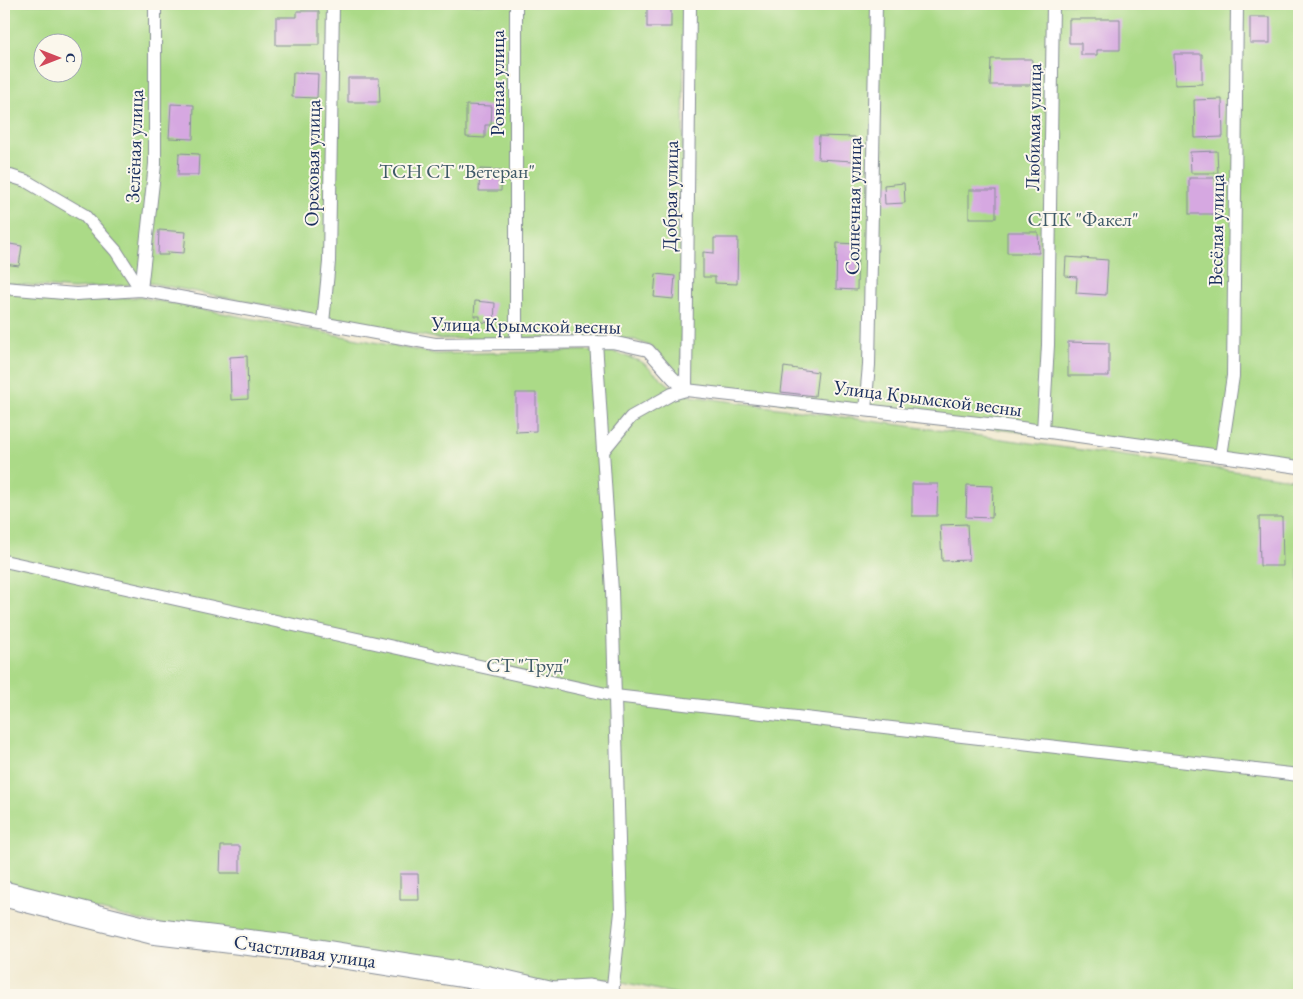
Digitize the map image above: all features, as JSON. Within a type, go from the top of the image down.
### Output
[{"type":"street","name":"Счастливая улица","points":[[4,894],[151,931],[287,947],[484,978],[555,995],[589,992],[608,995]]},
{"type":"lane","name":"Зелёная улица","points":[[140,290],[155,164],[155,4]]},
{"type":"lane","name":"Ореховая улица","points":[[323,323],[329,262],[334,4]]},
{"type":"lane","name":"Ровная улица","points":[[516,4],[516,343]]},
{"type":"lane","name":"Добрая улица","points":[[686,390],[690,4]]},
{"type":"lane","name":"Солнечная улица","points":[[865,410],[868,366],[876,4]]},
{"type":"lane","name":"Любимая улица","points":[[1043,431],[1048,345],[1053,4]]},
{"type":"lane","name":"Весёлая улица","points":[[1221,456],[1233,376],[1237,4]]},
{"type":"lane","points":[[4,174],[26,181],[84,215],[116,251],[140,290]]},
{"type":"lane","name":"Улица Крымской весны","points":[[4,288],[76,294],[140,290],[435,344],[612,342],[648,350],[686,390],[1043,431],[1299,467]]},
{"type":"lane","points":[[596,342],[612,590],[621,912],[612,995]]},
{"type":"lane","points":[[603,451],[631,417],[672,394],[686,390]]},
{"type":"lane","points":[[4,561],[615,696],[1299,776]]},
{"type":"green space","name":"ТСН СТ \"Ветеран\"","points":[[4,4],[684,4],[682,379],[654,348],[635,340],[599,337],[441,339],[150,283],[74,289],[4,283]]},
{"type":"green space","name":"СПК \"Факел\"","points":[[690,4],[1299,4],[1299,467],[686,390]]},
{"type":"green space","name":"СТ \"Труд\"","points":[[4,292],[69,302],[139,297],[436,354],[608,350],[642,362],[669,385],[691,396],[1299,480],[1299,995],[681,995],[609,979],[561,986],[150,923],[4,885]]},
{"type":"building","points":[[647,4],[671,4],[671,27],[647,27]]},
{"type":"building","points":[[297,11],[319,11],[319,45],[276,45],[276,17],[297,17]]},
{"type":"building","points":[[1250,17],[1270,17],[1270,43],[1250,43]]},
{"type":"building","points":[[1069,19],[1120,19],[1120,50],[1097,50],[1097,55],[1081,55],[1081,43],[1069,43]]},
{"type":"building","points":[[1174,54],[1202,54],[1202,84],[1175,85]]},
{"type":"building","points":[[991,59],[1032,59],[1031,85],[990,85]]},
{"type":"building","points":[[293,73],[318,74],[317,98],[292,97]]},
{"type":"building","points":[[348,78],[379,78],[380,102],[348,102]]},
{"type":"building","points":[[1222,99],[1223,137],[1195,138],[1194,100]]},
{"type":"building","points":[[171,104],[194,105],[193,139],[169,138]]},
{"type":"building","points":[[466,105],[492,106],[491,125],[485,125],[485,138],[466,137]]},
{"type":"building","points":[[819,136],[855,137],[854,161],[818,159]]},
{"type":"building","points":[[1217,151],[1218,173],[1191,173],[1190,152]]},
{"type":"building","points":[[179,153],[199,154],[198,175],[178,175]]},
{"type":"building","points":[[480,169],[502,170],[501,191],[479,191]]},
{"type":"building","points":[[1189,178],[1217,178],[1217,214],[1189,214]]},
{"type":"building","points":[[904,183],[905,203],[885,204],[884,185]]},
{"type":"building","points":[[969,190],[996,190],[996,218],[969,218]]},
{"type":"building","points":[[159,230],[186,232],[184,253],[168,252],[168,255],[158,255]]},
{"type":"building","points":[[1007,232],[1038,232],[1039,253],[1007,253]]},
{"type":"building","points":[[714,238],[738,238],[737,284],[715,283],[715,277],[703,277],[703,252],[714,253]]},
{"type":"building","points":[[4,243],[22,246],[19,266],[4,264]]},
{"type":"building","points":[[837,243],[858,244],[857,290],[836,289]]},
{"type":"building","points":[[1066,257],[1108,260],[1106,295],[1076,293],[1077,277],[1065,276]]},
{"type":"building","points":[[656,274],[675,276],[673,299],[654,297]]},
{"type":"building","points":[[475,301],[495,303],[494,323],[480,322],[480,316],[474,316]]},
{"type":"building","points":[[1068,342],[1109,343],[1109,376],[1068,376]]},
{"type":"building","points":[[247,356],[248,399],[231,400],[230,357]]},
{"type":"building","points":[[784,367],[818,372],[815,396],[781,392]]},
{"type":"building","points":[[516,393],[536,393],[536,431],[516,432]]},
{"type":"building","points":[[912,484],[938,484],[937,516],[912,516]]},
{"type":"building","points":[[967,485],[993,486],[992,518],[966,517]]},
{"type":"building","points":[[1259,517],[1282,517],[1283,566],[1260,566]]},
{"type":"building","points":[[967,524],[969,560],[942,561],[940,525]]},
{"type":"building","points":[[221,846],[240,846],[240,873],[220,873]]},
{"type":"building","points":[[400,874],[418,874],[419,900],[400,900]]}]
